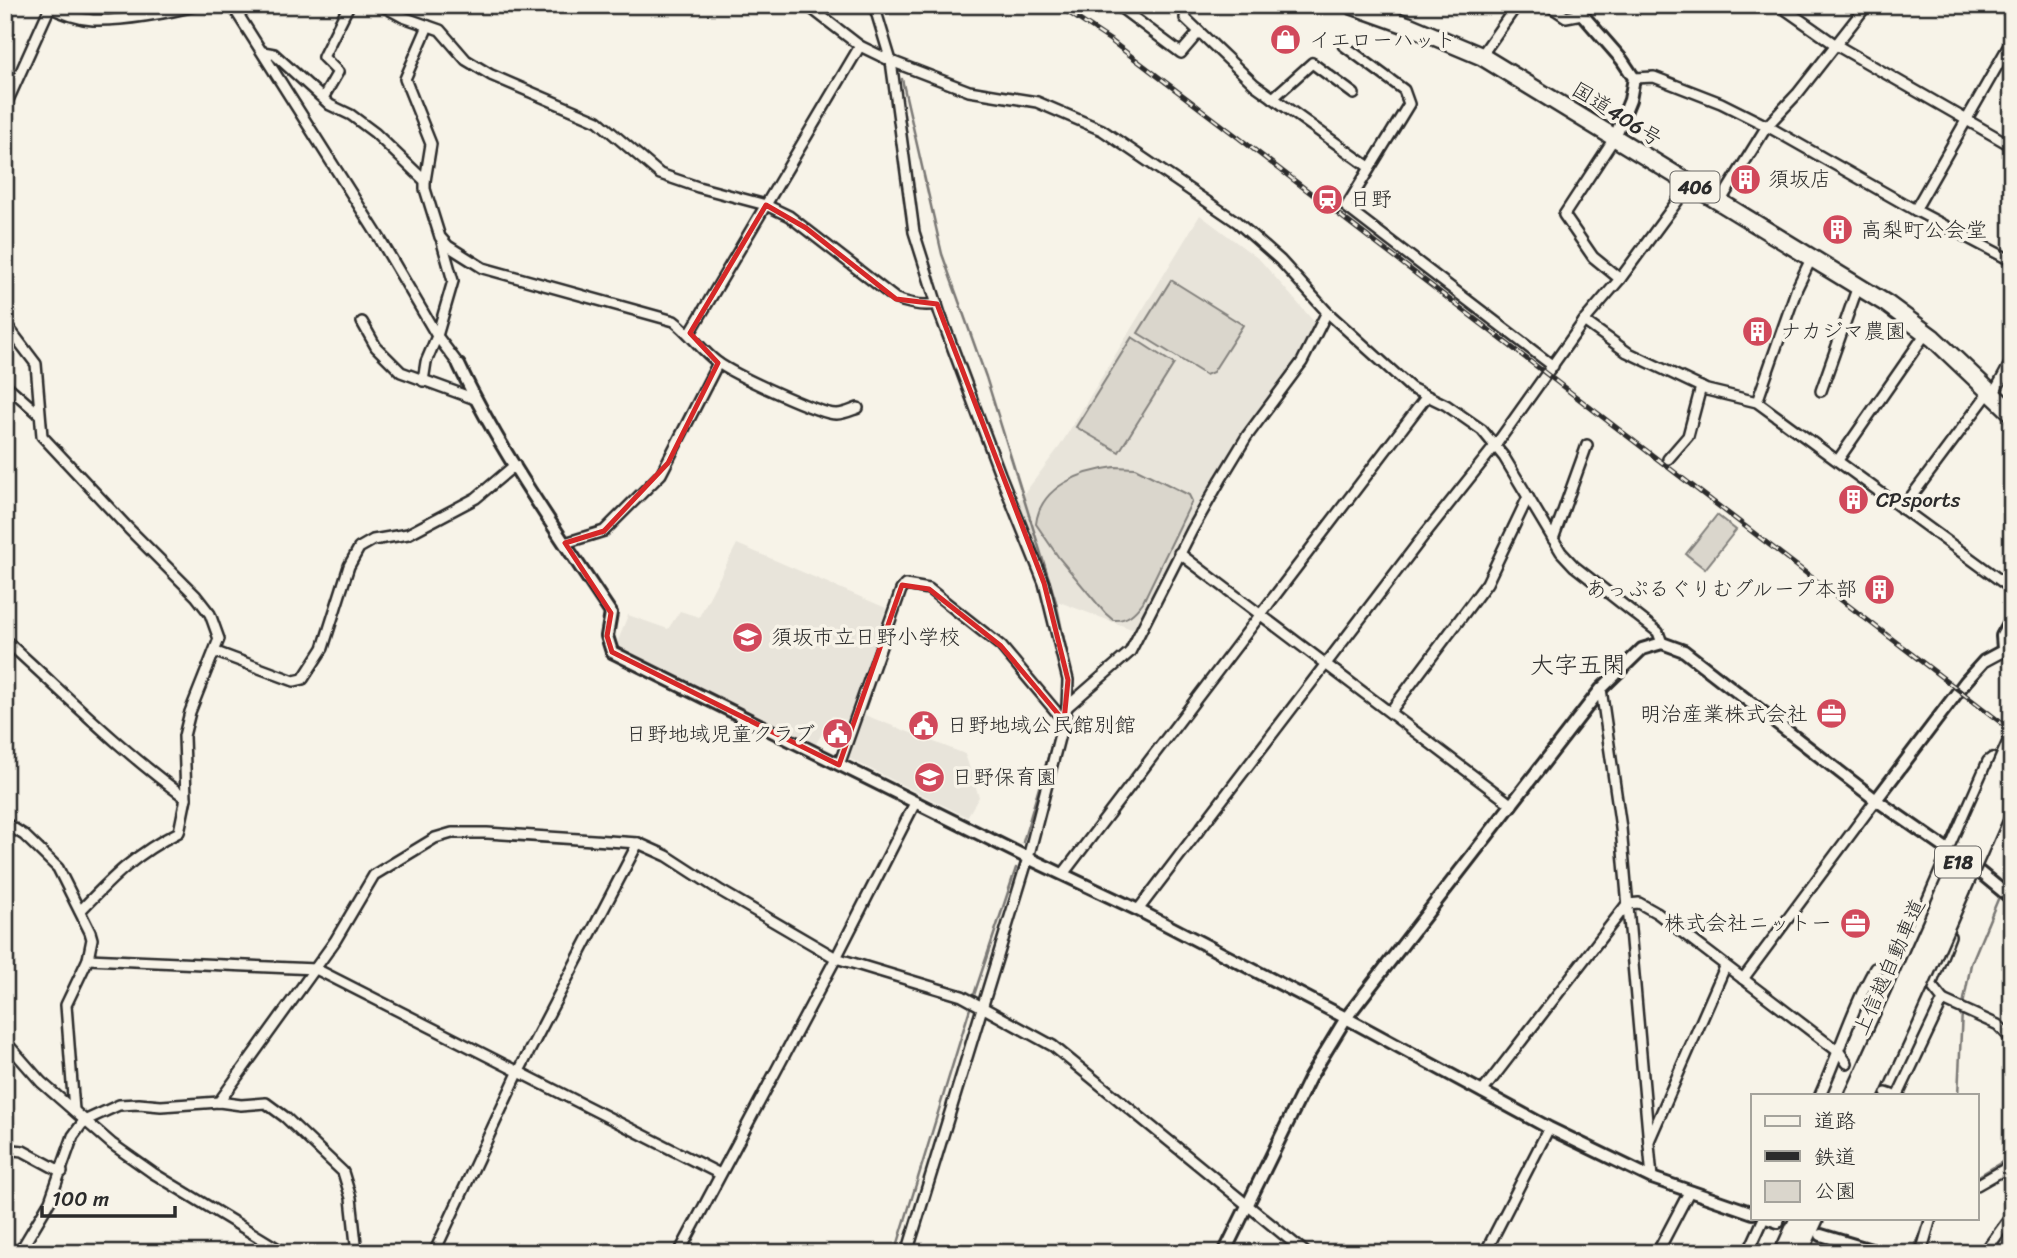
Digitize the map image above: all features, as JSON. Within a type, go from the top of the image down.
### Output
[{"type":"highway","name":"国道406号","points":[[1351,5],[1408,25],[1480,56],[1858,286],[1926,333],[2012,413]]},
{"type":"highway","name":"上信越自動車道","points":[[1883,1094],[1913,982],[2012,741]]},
{"type":"highway","name":"上信越自動車道","points":[[1855,1094],[1913,982],[2012,775]]},
{"type":"highway","points":[[1783,1253],[1798,1220]]},
{"type":"highway","points":[[1799,1253],[1814,1220]]},
{"type":"street","points":[[5,107],[48,6],[62,14],[94,20],[198,5]]},
{"type":"street","points":[[323,98],[338,72],[323,57],[349,5]]},
{"type":"street","points":[[382,5],[403,17],[440,30],[452,47],[477,68],[598,121],[660,174],[766,205],[806,228],[897,299],[928,306],[937,303]]},
{"type":"street","points":[[807,5],[860,46],[891,61],[969,91],[1037,102],[1102,130],[1237,222],[1280,260],[1327,312],[1410,388],[1446,405],[1482,430],[1495,446],[1561,552],[1574,566],[1658,632],[1662,643]]},
{"type":"street","points":[[874,5],[891,61],[914,232],[937,303],[1000,474],[1044,583],[1068,680],[1067,708],[1028,858],[976,1004],[907,1253]]},
{"type":"street","points":[[1118,5],[1181,53],[1199,32]]},
{"type":"street","points":[[1187,5],[1185,19],[1255,85],[1369,167]]},
{"type":"street","points":[[1480,56],[1517,5]]},
{"type":"street","points":[[1548,5],[1566,17],[1578,9],[1634,78],[1630,100],[1615,137],[1564,215],[1593,257],[1620,279]]},
{"type":"street","points":[[1779,5],[1836,45],[2012,146]]},
{"type":"street","points":[[1720,202],[1767,126],[1798,93],[1867,5]]},
{"type":"street","points":[[234,6],[380,239],[437,336],[459,365],[475,399],[515,465],[611,613],[607,636],[612,653],[1138,910],[1549,1128],[1652,1178],[1751,1212]]},
{"type":"street","points":[[423,381],[426,362],[437,336],[453,281],[425,190],[431,144],[405,79],[429,26]]},
{"type":"street","points":[[1915,210],[2012,40]]},
{"type":"street","points":[[1343,45],[1404,90],[1409,104],[1346,207],[1553,366]]},
{"type":"street","points":[[690,333],[860,46]]},
{"type":"street","points":[[263,52],[274,54],[323,98],[375,133],[425,181]]},
{"type":"street","points":[[1273,99],[1312,63],[1354,94]]},
{"type":"street","points":[[1634,78],[1654,76],[1721,103],[2012,261]]},
{"type":"street","points":[[1138,910],[1326,662],[1495,446],[1584,321],[1620,279],[1690,184]]},
{"type":"street","points":[[440,237],[448,246],[483,268],[674,321],[690,333],[718,363],[784,396],[836,414],[858,408]]},
{"type":"street","points":[[1757,402],[1797,288],[1811,259]]},
{"type":"street","points":[[1821,391],[1858,286]]},
{"type":"street","points":[[1067,708],[1129,652],[1180,553],[1247,436],[1302,362],[1327,312]]},
{"type":"street","points":[[1584,321],[1627,352],[1702,387],[1757,402],[2012,589]]},
{"type":"street","points":[[362,322],[376,346],[401,372],[475,399]]},
{"type":"street","points":[[5,323],[36,365],[41,436],[196,596],[214,623],[219,639],[190,712],[184,736],[186,798],[179,832],[150,846],[125,866],[80,912]]},
{"type":"street","points":[[1838,460],[1926,333]]},
{"type":"street","points":[[1902,509],[1991,393],[2012,359]]},
{"type":"street","points":[[565,543],[604,531],[661,474],[718,363]]},
{"type":"street","points":[[5,384],[39,414]]},
{"type":"street","points":[[1668,459],[1688,436],[1702,387]]},
{"type":"street","points":[[1063,874],[1427,396]]},
{"type":"street","points":[[1553,539],[1587,446]]},
{"type":"street","points":[[216,652],[293,681],[303,679],[323,648],[349,566],[359,548],[373,540],[408,534],[420,528],[476,498],[515,465]]},
{"type":"street","points":[[1390,712],[1487,583],[1528,497]]},
{"type":"street","points":[[1180,553],[1512,805]]},
{"type":"street","points":[[839,765],[905,585],[929,589],[1001,646],[1064,721]]},
{"type":"street","points":[[1743,979],[1966,681],[1984,661],[2007,648],[2002,636],[2012,618]]},
{"type":"street","points":[[5,640],[108,736],[147,770],[186,798]]},
{"type":"street","points":[[1224,1253],[1310,1079],[1346,1018],[1601,689],[1642,649],[1662,643],[1684,652],[1876,800],[1977,870],[2010,898]]},
{"type":"street","points":[[1601,689],[1621,828],[1652,1178]]},
{"type":"street","points":[[1913,982],[1948,850],[1988,761],[1992,758],[2012,775]]},
{"type":"street","points":[[1913,982],[1977,870],[2012,792]]},
{"type":"street","points":[[678,1253],[836,958],[915,803]]},
{"type":"street","points":[[5,823],[24,835],[58,868],[92,939],[88,959],[66,1005],[74,1110]]},
{"type":"street","points":[[219,1102],[316,969],[374,875],[435,838],[452,833],[638,843],[667,856],[836,958],[932,985],[976,1004],[1053,1046],[1306,1253]]},
{"type":"street","points":[[434,1253],[519,1072],[638,843]]},
{"type":"street","points":[[1482,1092],[1626,904],[1639,903],[1657,913],[1840,1053],[1847,1063]]},
{"type":"street","points":[[88,959],[316,969],[720,1174]]},
{"type":"street","points":[[1820,1094],[1840,1053],[1855,1008],[1875,968],[1884,966],[1943,1000],[1998,1025],[2012,1040]]},
{"type":"street","points":[[1648,1143],[1725,967]]},
{"type":"street","points":[[1898,1094],[1943,1000]]},
{"type":"street","points":[[5,1041],[41,1082],[112,1144],[284,1253]]},
{"type":"street","points":[[19,1253],[50,1201],[74,1136],[85,1121],[119,1105],[161,1106],[219,1102],[241,1105],[266,1103],[285,1117],[343,1172],[351,1198],[357,1253]]},
{"type":"street","points":[[1485,1253],[1549,1128]]},
{"type":"street","points":[[5,1149],[23,1151],[62,1172]]},
{"type":"street","points":[[1979,1184],[2012,1165]]},
{"type":"street","points":[[1657,1253],[1689,1192]]},
{"type":"street","points":[[1984,1253],[2012,1215]]},
{"type":"street","points":[[1748,1253],[1764,1220]]},
{"type":"street","points":[[1772,1220],[1778,1222]]},
{"type":"street","points":[[1922,1253],[1930,1220]]},
{"type":"street","points":[[1821,1235],[1881,1253]]},
{"type":"street","points":[[1834,1253],[1840,1241]]},
{"type":"highlighted area","points":[[766,205],[806,228],[896,299],[937,304],[1044,583],[1068,680],[1064,721],[1001,646],[929,589],[902,585],[839,765],[612,652],[607,636],[611,613],[565,543],[604,531],[668,463],[718,363],[690,333]]},
{"type":"shaded area","points":[[1200,215],[1260,260],[1316,324],[1284,386],[1236,446],[1137,631],[1054,600],[1015,506],[1060,446]]},
{"type":"shaded area","name":"須坂市立日野小学校","points":[[737,544],[886,608],[849,721],[832,716],[816,744],[760,719],[616,646],[628,615],[668,629],[680,611],[699,617]]},
{"type":"shaded area","name":"日野保育園","points":[[862,714],[965,754],[979,797],[967,817],[846,757]]},
{"type":"green space","points":[[1171,280],[1243,325],[1213,372],[1206,375],[1138,333]]},
{"type":"green space","points":[[1132,337],[1174,364],[1119,452],[1076,427]]},
{"type":"green space","points":[[1115,467],[1135,468],[1189,495],[1192,501],[1143,602],[1130,616],[1113,620],[1059,558],[1036,524],[1039,511],[1054,490],[1089,472]]},
{"type":"green space","points":[[1717,515],[1736,530],[1705,569],[1686,554]]},
{"type":"waterway","points":[[902,79],[942,254],[986,377],[1056,602],[1068,659]]},
{"type":"waterway","points":[[1023,842],[1058,723]]},
{"type":"waterway","points":[[973,998],[1016,868]]},
{"type":"waterway","points":[[2004,886],[2012,871]]},
{"type":"waterway","points":[[1963,1005],[1971,964],[2001,892]]},
{"type":"waterway","points":[[895,1253],[971,1005]]},
{"type":"waterway","points":[[1958,1094],[1962,1011]]},
{"type":"waterway","points":[[1979,1176],[2012,1156]]},
{"type":"waterway","points":[[1913,1253],[1924,1220]]},
{"type":"railway","points":[[1057,5],[1110,40],[1235,135],[2012,731]]},
{"type":"place","name":"イエローハット","points":[[1286,40]]},
{"type":"place","name":"須坂店","points":[[1745,179]]},
{"type":"place","name":"日野","points":[[1327,199]]},
{"type":"place","name":"高梨町公会堂","points":[[1838,230]]},
{"type":"place","name":"ナカジマ農園","points":[[1757,331]]},
{"type":"place","name":"CPsports","points":[[1853,500]]},
{"type":"place","name":"あっぷるぐりむグループ本部","points":[[1880,589]]},
{"type":"place","name":"須坂市立日野小学校","points":[[748,637]]},
{"type":"place","name":"明治産業株式会社","points":[[1831,714]]},
{"type":"place","name":"日野地域公民館別館","points":[[924,725]]},
{"type":"place","name":"日野地域児童クラブ","points":[[838,734]]},
{"type":"place","name":"日野保育園","points":[[929,777]]},
{"type":"place","name":"株式会社ニットー","points":[[1855,923]]},
{"type":"district","name":"大字五閑","points":[[1578,665]]}]
